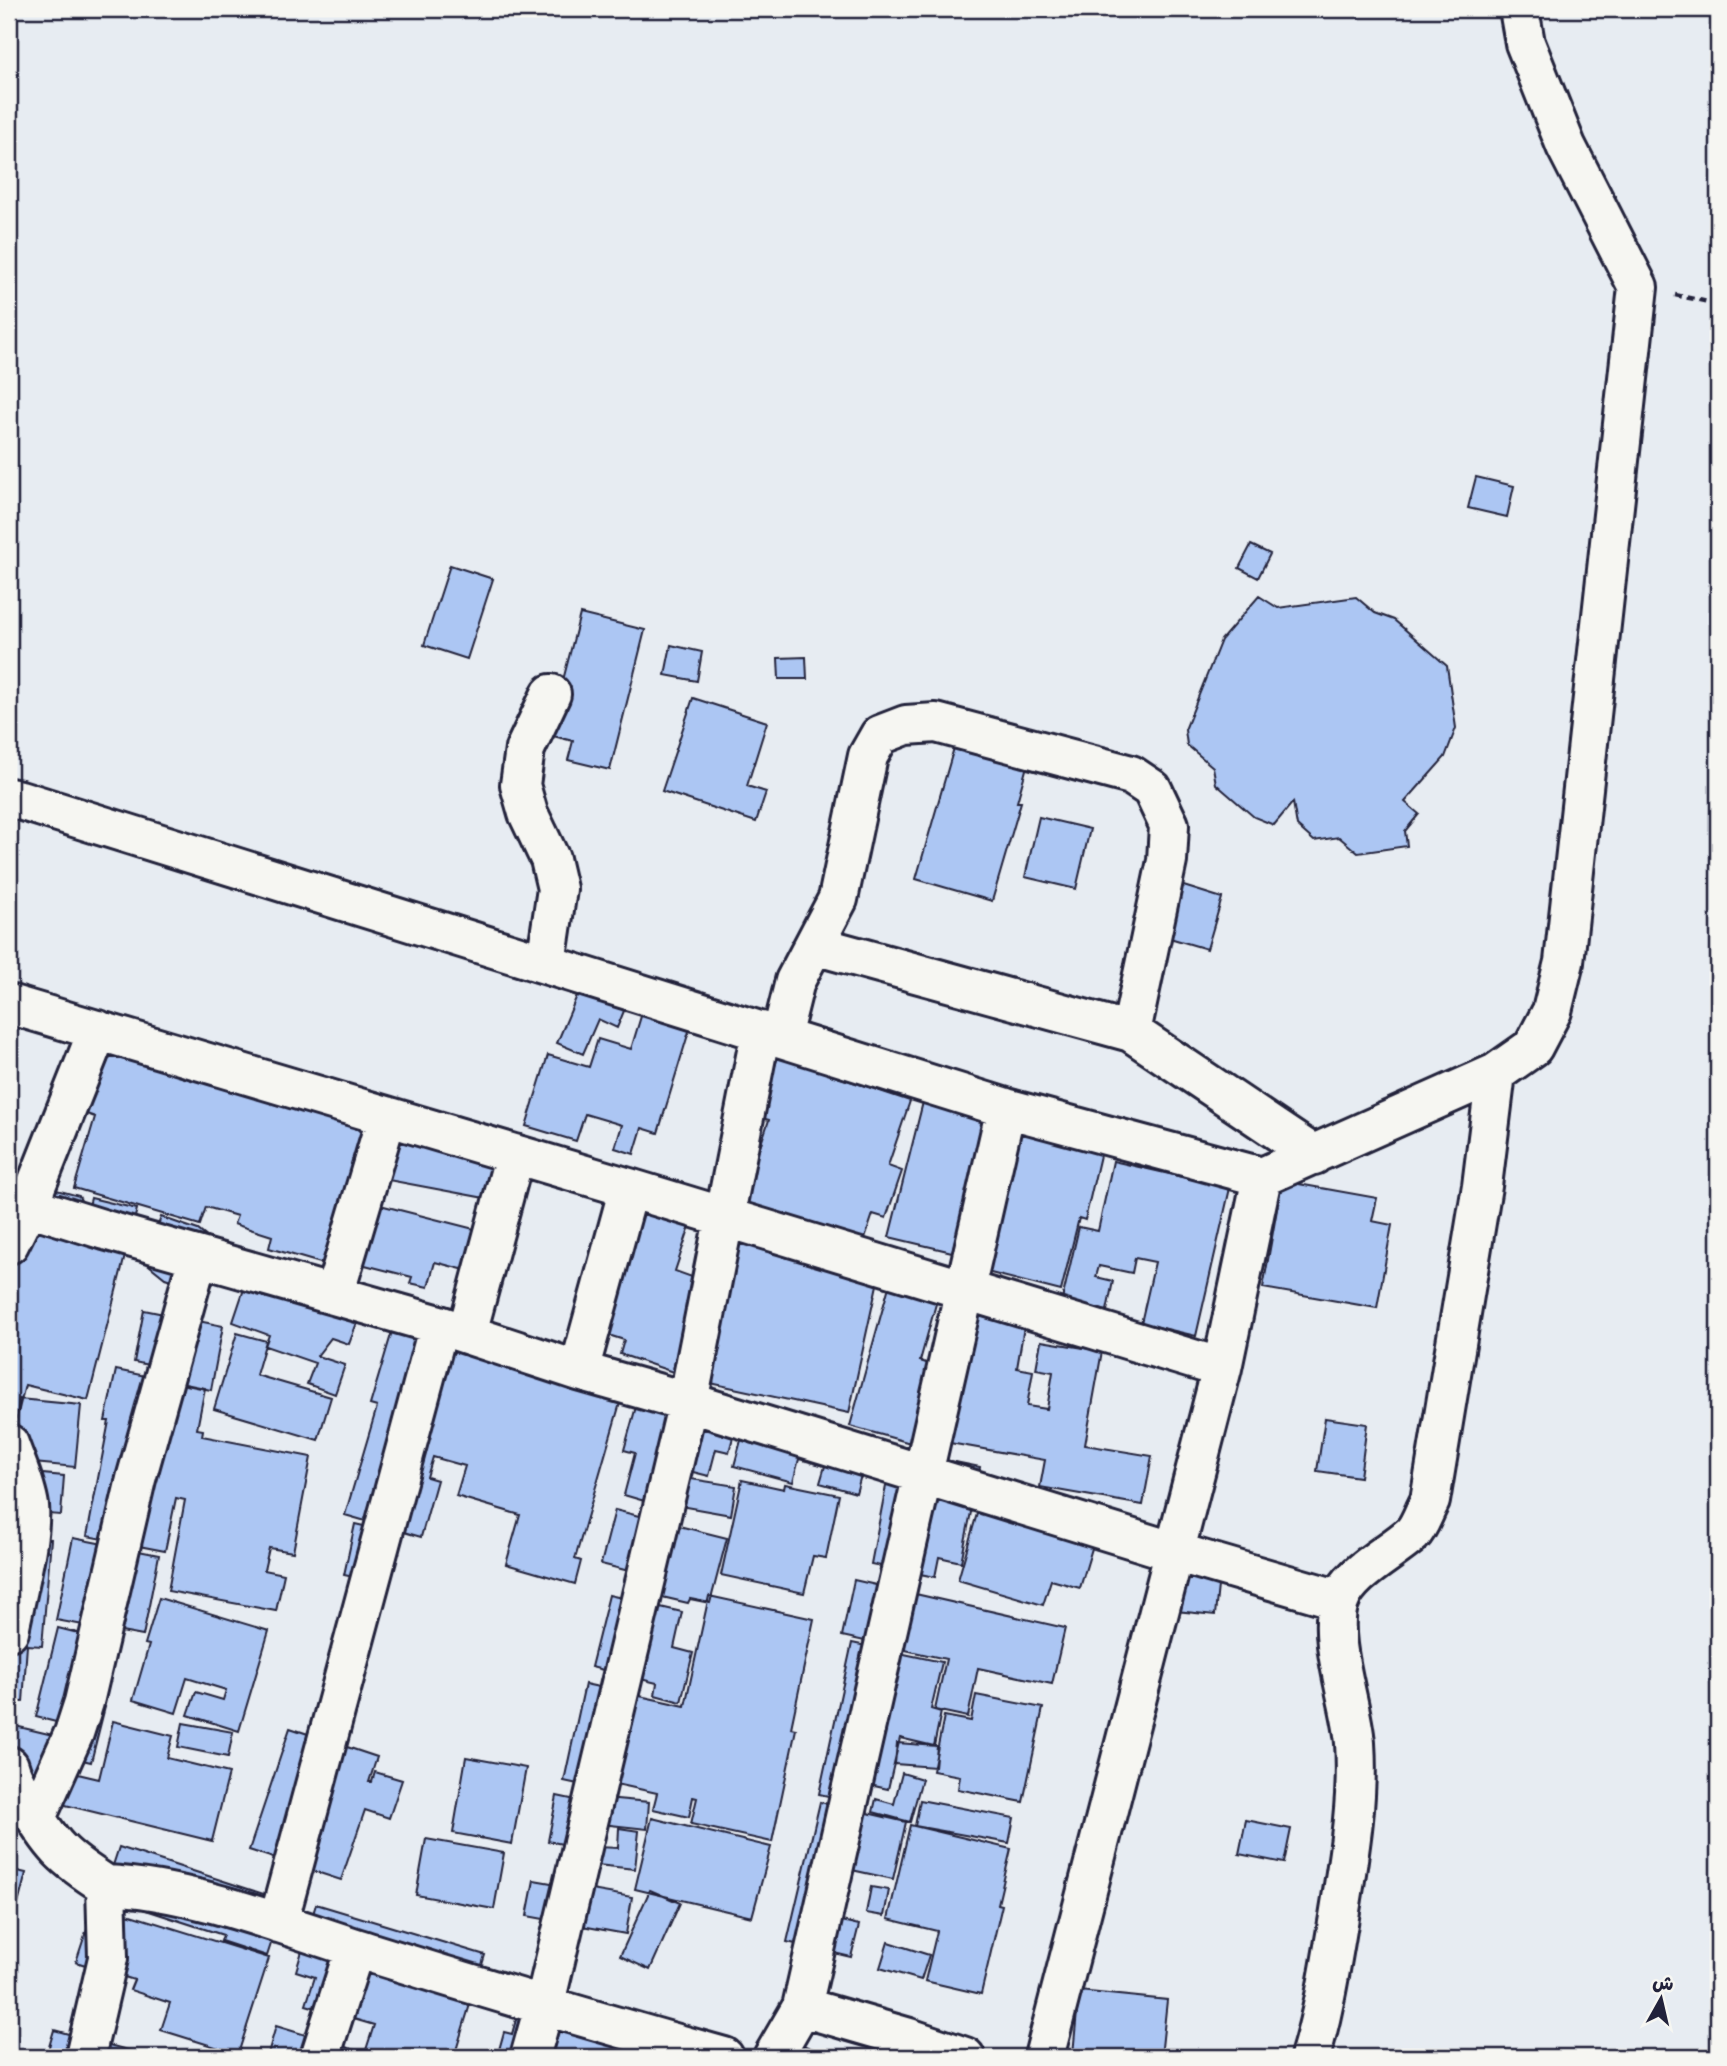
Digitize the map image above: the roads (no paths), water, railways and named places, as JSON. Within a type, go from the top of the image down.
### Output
[{"type":"street","points":[[9,799],[33,804],[1006,1108],[1262,1177],[1496,1073],[1533,1047],[1552,1011],[1564,962],[1638,287],[1566,146],[1525,43],[1519,9]]},
{"type":"street","points":[[546,964],[557,889],[550,859],[528,813],[520,785],[525,749],[551,694]]},
{"type":"street","points":[[530,2057],[688,1402],[723,1217],[771,1034],[838,899],[868,756],[880,735],[906,725],[936,723],[1131,775],[1152,789],[1170,825],[1167,861],[1131,1032]]},
{"type":"street","points":[[814,945],[1131,1032],[1314,1155]]},
{"type":"street","points":[[9,1004],[1222,1368]]},
{"type":"street","points":[[9,1244],[28,1206],[99,1030]]},
{"type":"street","points":[[1310,2057],[1322,2015],[1345,1881],[1355,1801],[1355,1742],[1338,1642],[1336,1613],[1349,1584],[1414,1532],[1430,1501],[1482,1186],[1496,1073]]},
{"type":"street","points":[[773,2057],[802,2007],[1006,1108]]},
{"type":"street","points":[[334,1295],[387,1116]]},
{"type":"street","points":[[278,1923],[453,1329],[515,1154]]},
{"type":"street","points":[[1044,2057],[1222,1368],[1262,1177]]},
{"type":"street","points":[[579,1371],[629,1188]]},
{"type":"street","points":[[28,1206],[453,1329],[579,1371],[1340,1600]]},
{"type":"street","points":[[36,1818],[74,1733],[84,1702],[136,1479],[198,1257]]},
{"type":"street","points":[[9,1444],[29,1508],[9,1631]]},
{"type":"street","points":[[9,1766],[36,1818],[55,1847],[72,1863],[106,1885],[133,1886],[163,1892],[278,1923],[544,2007],[724,2057]]},
{"type":"street","points":[[85,2057],[108,1958],[106,1885]]},
{"type":"street","points":[[320,2057],[355,1948]]},
{"type":"street","points":[[802,2007],[906,2048],[965,2057]]}]
